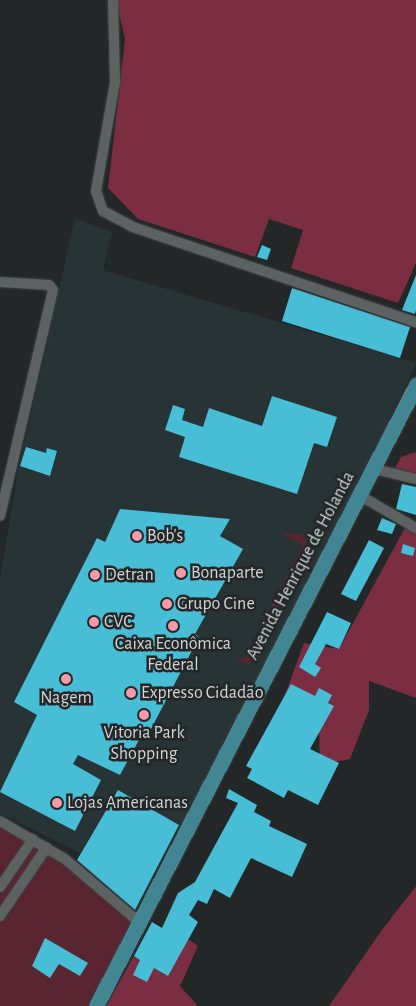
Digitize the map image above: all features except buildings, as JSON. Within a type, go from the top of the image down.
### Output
[{"type":"main road","name":"Avenida Henrique de Holanda","points":[[96,1006],[416,385]]},
{"type":"street","points":[[113,0],[115,82],[96,191],[102,211],[133,227],[416,322]]},
{"type":"street","points":[[0,282],[48,285],[52,290],[0,516]]},
{"type":"street","points":[[374,469],[416,479]]},
{"type":"street","points":[[359,495],[416,528]]},
{"type":"street","points":[[0,821],[46,847],[139,922]]},
{"type":"street","points":[[0,887],[32,839]]},
{"type":"street","points":[[0,916],[46,847]]},
{"type":"shaded area","points":[[116,0],[416,0],[416,263],[398,303],[291,268],[303,230],[269,219],[255,257],[138,219],[108,188],[125,39]]},
{"type":"shaded area","points":[[75,218],[112,232],[103,270],[416,363],[342,520],[181,827],[118,790],[80,853],[0,813],[0,579],[18,472]]},
{"type":"shaded area","points":[[416,452],[416,473],[395,468],[401,457]]},
{"type":"shaded area","points":[[407,524],[416,528],[416,698],[369,681],[369,710],[350,759],[320,765],[319,729],[280,708],[304,643],[339,649]]},
{"type":"shaded area","points":[[280,533],[302,534],[309,548],[248,665],[236,658],[245,658],[303,545]]},
{"type":"shaded area","points":[[0,820],[53,850],[136,923],[90,1006],[0,1006]]},
{"type":"shaded area","points":[[416,886],[416,1006],[329,1006],[382,930]]},
{"type":"shaded area","points":[[188,939],[198,946],[180,986],[198,1006],[106,1006],[134,956],[168,975]]},
{"type":"place","name":"Bob's","points":[[137,536]]},
{"type":"place","name":"Bonaparte","points":[[181,573]]},
{"type":"place","name":"Detran","points":[[95,575]]},
{"type":"place","name":"Grupo Cine","points":[[167,604]]},
{"type":"place","name":"CVC","points":[[94,622]]},
{"type":"place","name":"Caixa Econômica Federal","points":[[173,626]]},
{"type":"place","name":"Nagem","points":[[66,679]]},
{"type":"place","name":"Expresso Cidadão","points":[[131,693]]},
{"type":"place","name":"Vitoria Park Shopping","points":[[144,715]]},
{"type":"place","name":"Lojas Americanas","points":[[57,803]]}]
